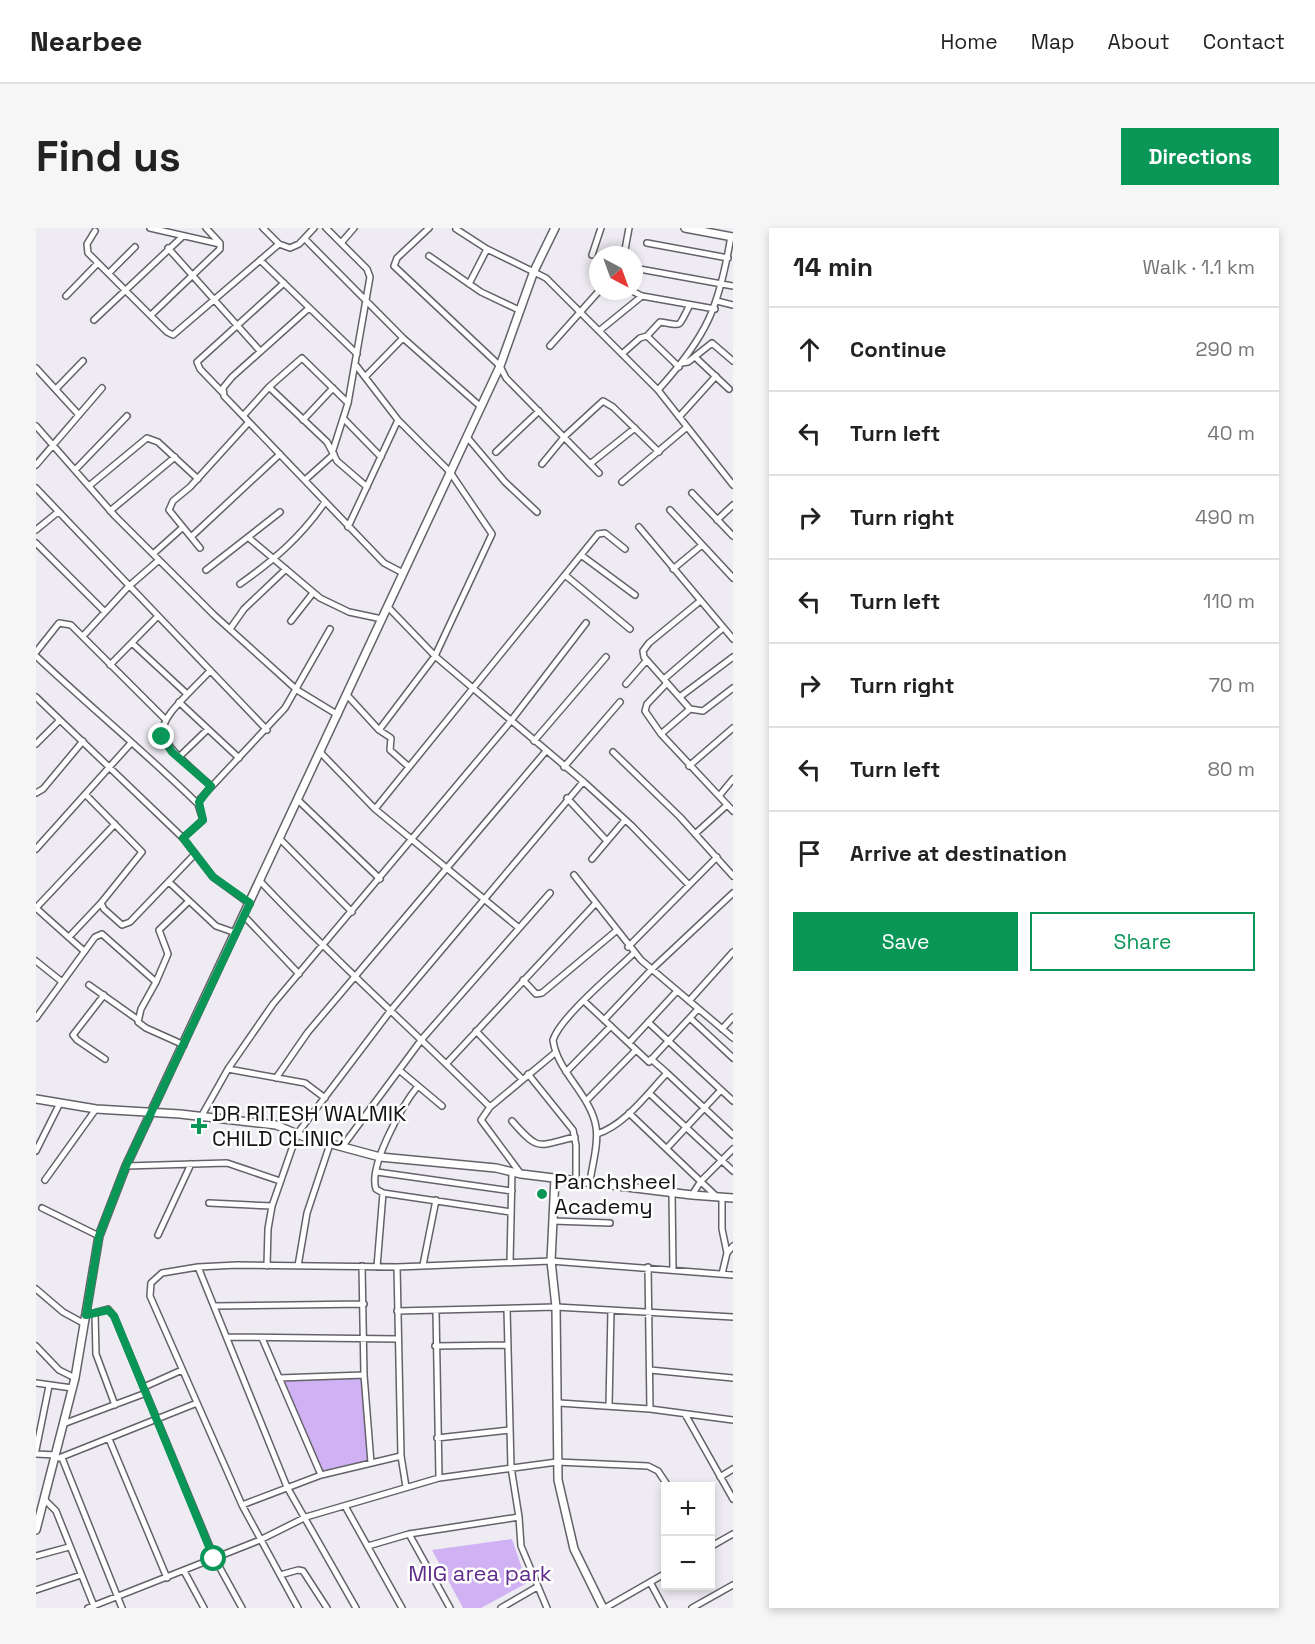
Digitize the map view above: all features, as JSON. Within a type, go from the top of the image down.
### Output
[{"type":"street","points":[[150,228],[220,244]]},
{"type":"street","points":[[206,228],[220,244]]},
{"type":"street","points":[[263,228],[279,244],[286,247],[294,247],[314,228]]},
{"type":"street","points":[[305,480],[333,452],[348,403],[368,301],[369,271],[326,228]]},
{"type":"street","points":[[341,243],[354,228]]},
{"type":"street","points":[[429,228],[397,258],[394,266],[500,366],[506,378],[599,473]]},
{"type":"street","points":[[36,1530],[58,1457],[63,1424],[75,1378],[99,1236],[126,1166],[500,366],[534,272],[555,228]]},
{"type":"street","points":[[595,246],[601,228]]},
{"type":"street","points":[[626,246],[629,228]]},
{"type":"street","points":[[658,390],[681,365],[715,309],[723,285],[732,237],[714,231],[685,228]]},
{"type":"street","points":[[456,229],[487,249],[542,274],[658,390],[733,485]]},
{"type":"street","points":[[95,231],[89,239],[87,250],[167,332],[173,335],[179,333],[212,300],[279,244]]},
{"type":"street","points":[[94,320],[183,236]]},
{"type":"street","points":[[305,239],[402,338],[481,407]]},
{"type":"street","points":[[647,243],[728,258]]},
{"type":"street","points":[[151,315],[218,251],[220,244]]},
{"type":"street","points":[[109,273],[135,248]]},
{"type":"street","points":[[168,249],[260,351]]},
{"type":"street","points":[[469,284],[487,249]]},
{"type":"street","points":[[429,255],[469,284],[519,310]]},
{"type":"street","points":[[260,260],[357,354]]},
{"type":"street","points":[[66,296],[98,263]]},
{"type":"street","points":[[726,267],[733,268]]},
{"type":"street","points":[[643,270],[733,286]]},
{"type":"street","points":[[284,283],[197,362],[200,369],[243,416],[348,527],[384,563],[403,573]]},
{"type":"street","points":[[643,296],[715,309]]},
{"type":"street","points":[[550,346],[590,300]]},
{"type":"street","points":[[599,331],[637,300]]},
{"type":"street","points":[[717,302],[733,305]]},
{"type":"street","points":[[622,354],[660,322],[673,326],[678,324],[690,305]]},
{"type":"street","points":[[223,392],[226,383],[309,308]]},
{"type":"street","points":[[646,336],[681,365]]},
{"type":"street","points":[[365,377],[402,338]]},
{"type":"street","points":[[681,365],[712,344],[733,362]]},
{"type":"street","points":[[695,357],[729,389]]},
{"type":"street","points":[[243,416],[269,387],[302,358],[348,403]]},
{"type":"street","points":[[56,389],[83,361]]},
{"type":"street","points":[[355,364],[398,420],[450,472],[491,529],[491,538],[435,656],[379,730]]},
{"type":"street","points":[[36,368],[79,414]]},
{"type":"street","points":[[679,417],[716,376]]},
{"type":"street","points":[[269,387],[367,488]]},
{"type":"street","points":[[36,465],[102,388]]},
{"type":"street","points":[[303,420],[333,388]]},
{"type":"street","points":[[542,464],[565,436],[603,401],[613,407],[659,452]]},
{"type":"street","points":[[496,452],[539,411]]},
{"type":"street","points":[[75,470],[127,416]]},
{"type":"street","points":[[344,419],[381,457]]},
{"type":"street","points":[[348,527],[398,420]]},
{"type":"street","points":[[200,548],[182,528],[169,507],[198,479],[249,422]]},
{"type":"street","points":[[36,426],[110,511],[230,629],[297,690],[338,715]]},
{"type":"street","points":[[622,482],[687,427]]},
{"type":"street","points":[[590,464],[635,428]]},
{"type":"street","points":[[467,437],[505,482],[537,512]]},
{"type":"street","points":[[89,486],[147,438],[158,442],[198,479]]},
{"type":"street","points":[[191,537],[280,454]]},
{"type":"street","points":[[110,511],[175,457]]},
{"type":"street","points":[[36,488],[128,587],[267,730]]},
{"type":"street","points":[[692,493],[733,536]]},
{"type":"street","points":[[240,584],[276,560],[305,530],[325,502]]},
{"type":"street","points":[[717,520],[733,505]]},
{"type":"street","points":[[670,510],[733,578]]},
{"type":"street","points":[[36,530],[58,512]]},
{"type":"street","points":[[206,570],[280,512]]},
{"type":"street","points":[[639,527],[699,602],[733,639]]},
{"type":"street","points":[[153,554],[182,528]]},
{"type":"street","points":[[375,809],[581,555],[603,532],[625,549]]},
{"type":"street","points":[[249,538],[313,593],[349,612],[382,619]]},
{"type":"street","points":[[36,543],[105,612]]},
{"type":"street","points":[[674,569],[702,544]]},
{"type":"street","points":[[581,555],[635,595]]},
{"type":"street","points":[[83,636],[128,587],[159,560]]},
{"type":"street","points":[[230,629],[244,609],[286,569]]},
{"type":"street","points":[[565,575],[630,629]]},
{"type":"street","points":[[291,621],[313,593]]},
{"type":"street","points":[[699,602],[649,643],[643,651],[646,661],[681,696],[690,709],[703,711],[733,688]]},
{"type":"street","points":[[388,606],[435,656],[585,784],[689,885]]},
{"type":"street","points":[[111,665],[157,617]]},
{"type":"street","points":[[165,719],[72,625],[59,623],[36,654],[131,743],[156,762],[198,804],[203,820],[183,838]]},
{"type":"street","points":[[201,1117],[228,1069],[273,1004],[510,722],[586,623]]},
{"type":"street","points":[[723,628],[666,681],[647,704],[645,711],[661,734],[689,766],[733,811]]},
{"type":"street","points":[[198,804],[211,786],[267,730],[297,690],[330,629]]},
{"type":"street","points":[[132,643],[187,694]]},
{"type":"street","points":[[534,741],[606,657]]},
{"type":"street","points":[[681,696],[733,657]]},
{"type":"street","points":[[626,684],[646,661]]},
{"type":"street","points":[[210,671],[165,719],[162,737],[179,757],[211,786]]},
{"type":"street","points":[[347,695],[379,730],[392,740],[391,752],[409,766]]},
{"type":"street","points":[[36,697],[183,838],[213,877],[250,903]]},
{"type":"street","points":[[179,702],[239,758]]},
{"type":"street","points":[[564,767],[620,702]]},
{"type":"street","points":[[661,734],[690,709]]},
{"type":"street","points":[[37,740],[60,720]]},
{"type":"street","points":[[689,766],[733,728]]},
{"type":"street","points":[[179,757],[208,729]]},
{"type":"street","points":[[36,794],[43,789],[83,741]]},
{"type":"street","points":[[36,849],[131,743]]},
{"type":"street","points":[[320,752],[375,809],[484,902],[519,928]]},
{"type":"street","points":[[276,1078],[308,1032],[546,752]]},
{"type":"street","points":[[613,752],[695,834],[733,876]]},
{"type":"street","points":[[719,796],[733,779]]},
{"type":"street","points":[[267,1266],[268,1229],[272,1206],[297,1134],[391,1010],[585,784]]},
{"type":"street","points":[[69,937],[142,855],[142,850],[86,795]]},
{"type":"street","points":[[298,800],[380,879]]},
{"type":"street","points":[[569,800],[606,840]]},
{"type":"street","points":[[695,834],[727,805]]},
{"type":"street","points":[[592,859],[624,820]]},
{"type":"street","points":[[84,951],[36,908],[115,824]]},
{"type":"street","points":[[280,839],[352,912]]},
{"type":"street","points":[[101,903],[104,909],[126,926],[195,854]]},
{"type":"street","points":[[628,946],[717,857]]},
{"type":"street","points":[[574,874],[634,953],[733,1038]]},
{"type":"street","points":[[169,882],[216,927],[236,933]]},
{"type":"street","points":[[260,882],[322,947],[422,1039],[490,1107]]},
{"type":"street","points":[[342,1147],[422,1039],[550,893]]},
{"type":"street","points":[[604,1020],[652,969],[733,893]]},
{"type":"street","points":[[137,1019],[168,954],[159,930],[189,902]]},
{"type":"street","points":[[447,1063],[595,904]]},
{"type":"street","points":[[244,916],[299,974]]},
{"type":"street","points":[[522,981],[536,994],[542,993],[616,930]]},
{"type":"street","points":[[36,1018],[39,1007],[95,937],[102,934],[156,982]]},
{"type":"street","points":[[689,1001],[733,952]]},
{"type":"street","points":[[590,1182],[597,1134],[596,1124],[586,1101],[566,1072],[556,1052],[554,1036],[584,1001],[634,953]]},
{"type":"street","points":[[36,961],[61,981]]},
{"type":"street","points":[[89,986],[137,1019],[146,1028],[184,1046]]},
{"type":"street","points":[[629,1043],[677,990]]},
{"type":"street","points":[[104,995],[73,1035],[105,1059]]},
{"type":"street","points":[[584,1001],[649,1062],[698,1009]]},
{"type":"street","points":[[722,1029],[733,1017]]},
{"type":"street","points":[[690,1018],[733,1058]]},
{"type":"street","points":[[648,1022],[733,1101]]},
{"type":"street","points":[[566,1072],[611,1026]]},
{"type":"street","points":[[476,1031],[522,1079]]},
{"type":"street","points":[[586,1101],[636,1050]]},
{"type":"street","points":[[521,1174],[481,1120],[490,1107],[556,1052]]},
{"type":"street","points":[[651,1059],[733,1135]]},
{"type":"street","points":[[228,1069],[305,1083],[325,1098]]},
{"type":"street","points":[[399,1070],[442,1106]]},
{"type":"street","points":[[597,1134],[609,1131],[667,1073]]},
{"type":"street","points":[[528,1074],[568,1122],[575,1137],[576,1180]]},
{"type":"street","points":[[418,1086],[394,1122],[380,1157],[375,1187],[383,1193],[512,1212]]},
{"type":"street","points":[[667,1148],[722,1090]]},
{"type":"street","points":[[649,1093],[733,1171]]},
{"type":"street","points":[[36,1099],[96,1109],[276,1125],[297,1134],[380,1157],[496,1168],[521,1174],[733,1198]]},
{"type":"street","points":[[36,1151],[60,1103]]},
{"type":"street","points":[[45,1180],[96,1109]]},
{"type":"street","points":[[629,1113],[719,1197],[727,1253],[722,1274]]},
{"type":"street","points":[[512,1121],[531,1142],[537,1145],[575,1137]]},
{"type":"street","points":[[298,1266],[307,1213],[330,1144]]},
{"type":"street","points":[[692,1195],[701,1181],[733,1149]]},
{"type":"street","points":[[126,1166],[227,1163],[280,1181]]},
{"type":"street","points":[[158,1235],[191,1164]]},
{"type":"street","points":[[377,1172],[512,1191]]},
{"type":"street","points":[[510,1262],[512,1172]]},
{"type":"street","points":[[555,1178],[551,1261],[556,1307],[559,1403],[557,1462],[558,1480],[574,1549],[604,1608],[661,1576]]},
{"type":"street","points":[[672,1192],[673,1270]]},
{"type":"street","points":[[377,1266],[383,1193]]},
{"type":"street","points":[[423,1265],[436,1200]]},
{"type":"street","points":[[209,1203],[272,1206]]},
{"type":"street","points":[[42,1208],[99,1236]]},
{"type":"street","points":[[553,1221],[610,1223]]},
{"type":"street","points":[[727,1253],[733,1246]]},
{"type":"street","points":[[298,1608],[242,1505],[150,1296],[149,1288],[162,1273],[198,1267],[397,1267],[551,1261],[733,1275]]},
{"type":"street","points":[[362,1266],[364,1375],[371,1463]]},
{"type":"street","points":[[198,1267],[287,1487],[356,1608]]},
{"type":"street","points":[[397,1267],[400,1456],[406,1487]]},
{"type":"street","points":[[648,1267],[650,1409]]},
{"type":"street","points":[[36,1289],[63,1312],[84,1319],[94,1313],[108,1310],[114,1316],[214,1559],[242,1608]]},
{"type":"street","points":[[214,1306],[364,1304]]},
{"type":"street","points":[[397,1311],[556,1307],[733,1317]]},
{"type":"street","points":[[507,1309],[511,1467],[519,1517],[520,1546],[547,1608]]},
{"type":"street","points":[[609,1406],[611,1310]]},
{"type":"street","points":[[436,1311],[438,1478]]},
{"type":"street","points":[[94,1313],[96,1354],[115,1405]]},
{"type":"street","points":[[227,1337],[398,1339]]},
{"type":"street","points":[[262,1338],[321,1475]]},
{"type":"street","points":[[435,1346],[507,1345]]},
{"type":"street","points":[[36,1346],[59,1370],[75,1378]]},
{"type":"street","points":[[63,1424],[115,1405],[182,1370]]},
{"type":"street","points":[[650,1370],[733,1377]]},
{"type":"street","points":[[279,1378],[364,1375]]},
{"type":"street","points":[[36,1383],[72,1389]]},
{"type":"street","points":[[49,1386],[36,1452],[58,1457],[197,1403]]},
{"type":"street","points":[[559,1403],[650,1409],[733,1420]]},
{"type":"street","points":[[686,1414],[733,1499]]},
{"type":"street","points":[[437,1438],[510,1430]]},
{"type":"street","points":[[109,1438],[167,1578]]},
{"type":"street","points":[[242,1505],[321,1475],[400,1456]]},
{"type":"street","points":[[58,1457],[122,1608]]},
{"type":"street","points":[[44,1499],[56,1511],[91,1607],[260,1540],[306,1517],[438,1478],[557,1462],[648,1466],[658,1471],[665,1482]]},
{"type":"street","points":[[720,1477],[733,1469]]},
{"type":"street","points":[[345,1506],[402,1608]]},
{"type":"street","points":[[368,1546],[409,1534],[519,1517]]},
{"type":"street","points":[[409,1534],[450,1608]]},
{"type":"street","points":[[715,1545],[733,1534]]},
{"type":"street","points":[[36,1556],[69,1547]]},
{"type":"street","points":[[184,1571],[204,1608]]},
{"type":"street","points":[[280,1575],[303,1571],[327,1608]]},
{"type":"street","points":[[36,1590],[81,1575]]},
{"type":"street","points":[[650,1582],[664,1608]]},
{"type":"street","points":[[692,1608],[733,1585]]},
{"type":"street","points":[[501,1608],[537,1587]]},
{"type":"green space","points":[[364,1375],[371,1463],[321,1475],[279,1378]]},
{"type":"green space","name":"MIG area park","points":[[512,1539],[527,1583],[481,1608],[463,1608],[432,1550]]},
{"type":"place","name":"DR RITESH WALMIK CHILD CLINIC","points":[[199,1126]]},
{"type":"place","name":"Panchsheel Academy","points":[[542,1194]]},
{"type":"route","points":[[162,737],[172,752],[211,786],[198,804],[204,816],[203,820],[183,838],[213,877],[250,903],[126,1166],[99,1236],[86,1315],[102,1309],[108,1310],[114,1316],[214,1559]]}]
